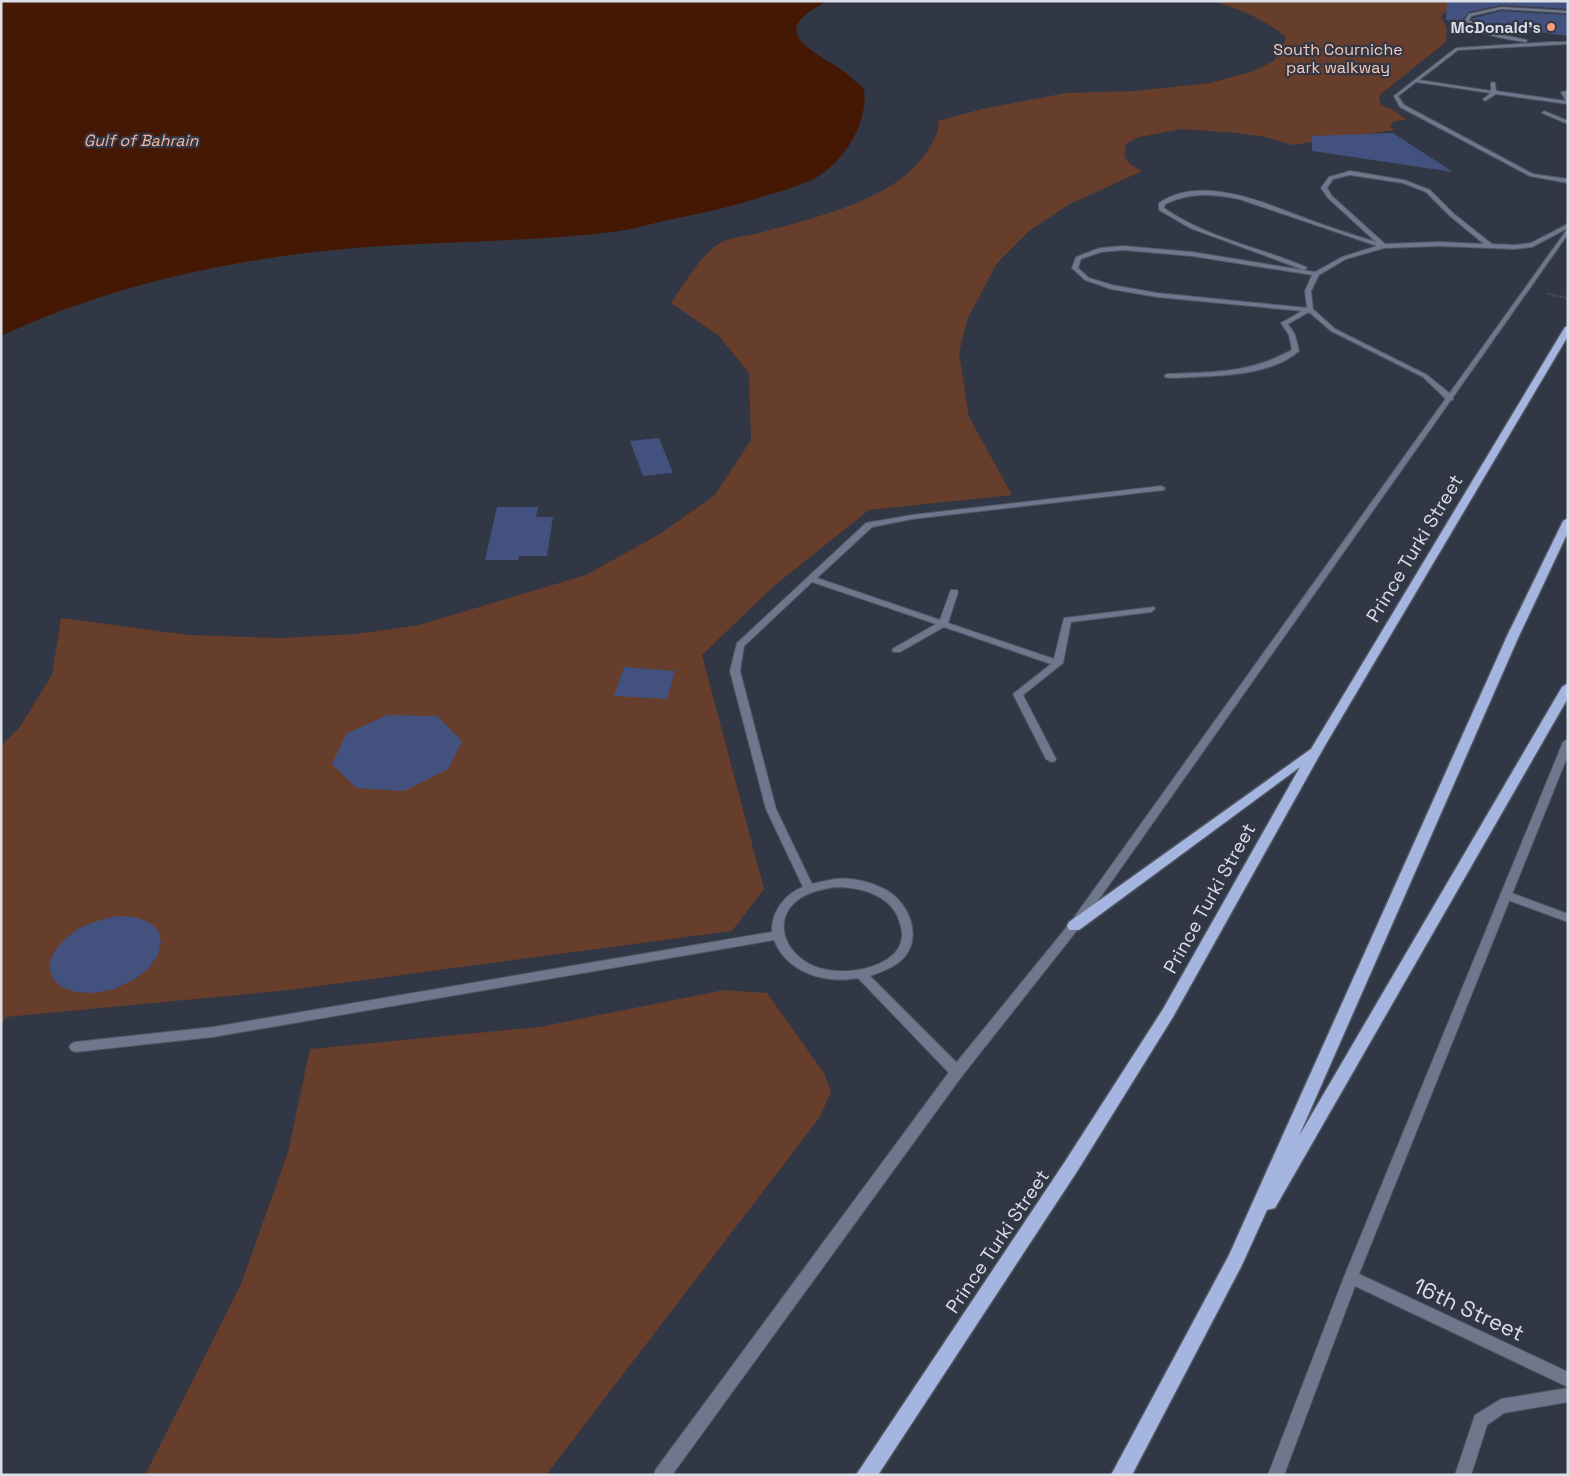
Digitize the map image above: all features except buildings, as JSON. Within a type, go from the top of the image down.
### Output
[{"type":"main road","name":"Prince Turki Street","points":[[866,1475],[1072,1165],[1168,1013],[1316,749],[1568,329]]},
{"type":"main road","points":[[1236,1259],[1513,636],[1568,521]]},
{"type":"main road","points":[[1121,1475],[1236,1259],[1568,687]]},
{"type":"main road","points":[[1074,926],[1316,749]]},
{"type":"street","points":[[1555,44],[1505,37],[1479,29],[1467,20],[1470,15],[1501,8],[1568,12]]},
{"type":"street","points":[[1568,43],[1457,49],[1396,96],[1402,106],[1532,175],[1568,181]]},
{"type":"street","points":[[1416,81],[1568,103]]},
{"type":"street","points":[[1493,83],[1494,93]]},
{"type":"street","points":[[1568,92],[1563,92],[1568,103]]},
{"type":"street","points":[[1485,100],[1494,93]]},
{"type":"street","points":[[1568,103],[1544,112],[1568,122]]},
{"type":"street","points":[[1384,246],[1330,197],[1324,188],[1331,178],[1350,173],[1377,176],[1404,182],[1428,191],[1452,216],[1490,246]]},
{"type":"street","points":[[1316,274],[1282,258],[1195,228],[1172,218],[1161,209],[1162,203],[1171,198],[1191,193],[1242,198],[1384,246]]},
{"type":"street","points":[[1310,310],[1308,291],[1316,274],[1344,258],[1384,246],[1439,244],[1515,247],[1532,245],[1568,228]]},
{"type":"street","points":[[662,1475],[957,1072],[1074,926],[1321,576],[1450,398],[1568,228]]},
{"type":"street","points":[[1316,274],[1192,254],[1123,248],[1100,250],[1078,258],[1075,268],[1087,280],[1120,289],[1157,295],[1310,310],[1333,330],[1425,376],[1450,398]]},
{"type":"street","points":[[1167,376],[1242,372],[1276,364],[1296,351],[1292,336],[1284,323],[1310,310]]},
{"type":"street","points":[[809,889],[771,809],[735,671],[740,645],[869,525],[912,517],[1161,488]]},
{"type":"street","points":[[811,579],[1058,663]]},
{"type":"street","points":[[897,650],[943,624],[954,592]]},
{"type":"street","points":[[1051,759],[1018,694],[1058,663],[1067,620],[1152,609]]},
{"type":"street","points":[[1276,1475],[1351,1277],[1568,742]]},
{"type":"street","points":[[835,883],[856,884],[877,890],[893,900],[904,913],[909,928],[907,944],[897,958],[882,968],[862,975],[839,976],[818,972],[798,963],[784,950],[778,935],[778,920],[785,906],[797,895],[809,889],[835,883]]},
{"type":"street","points":[[1506,894],[1568,918]]},
{"type":"street","points":[[75,1047],[213,1032],[778,935]]},
{"type":"street","points":[[862,975],[957,1072]]},
{"type":"street","name":"16th Street","points":[[1351,1277],[1568,1380]]},
{"type":"street","points":[[1463,1475],[1481,1420],[1501,1406],[1568,1395]]},
{"type":"green space","name":"South Courniche park walkway","points":[[1212,1],[1497,1],[1459,5],[1441,17],[1447,28],[1446,42],[1381,94],[1379,98],[1381,105],[1393,110],[1407,120],[1394,121],[1390,126],[1395,130],[1292,145],[1265,137],[1182,129],[1139,137],[1126,144],[1124,156],[1130,164],[1142,171],[1068,205],[1029,231],[997,263],[967,320],[959,353],[969,417],[1012,495],[869,510],[774,586],[702,655],[764,889],[732,931],[289,990],[6,1017],[1,1025],[1,746],[19,728],[52,675],[61,618],[189,635],[280,638],[356,634],[419,625],[586,575],[658,535],[714,496],[751,440],[749,373],[719,336],[671,303],[707,253],[726,240],[805,221],[855,204],[879,193],[918,164],[936,136],[938,121],[982,109],[1066,93],[1134,91],[1210,83],[1251,72],[1274,61],[1282,50],[1286,37],[1268,24],[1250,15]]},
{"type":"green space","points":[[724,990],[767,993],[824,1073],[831,1091],[820,1117],[546,1475],[145,1475],[241,1284],[288,1152],[310,1049],[539,1027]]},
{"type":"water","name":"Gulf of Bahrain","points":[[1,1],[828,1],[809,12],[799,22],[796,31],[799,39],[807,47],[843,71],[864,89],[863,112],[856,134],[850,145],[826,171],[810,181],[783,191],[734,205],[613,232],[536,239],[383,246],[267,258],[189,273],[112,293],[37,320],[1,336]]},
{"type":"place","name":"McDonald's","points":[[1551,27]]}]
